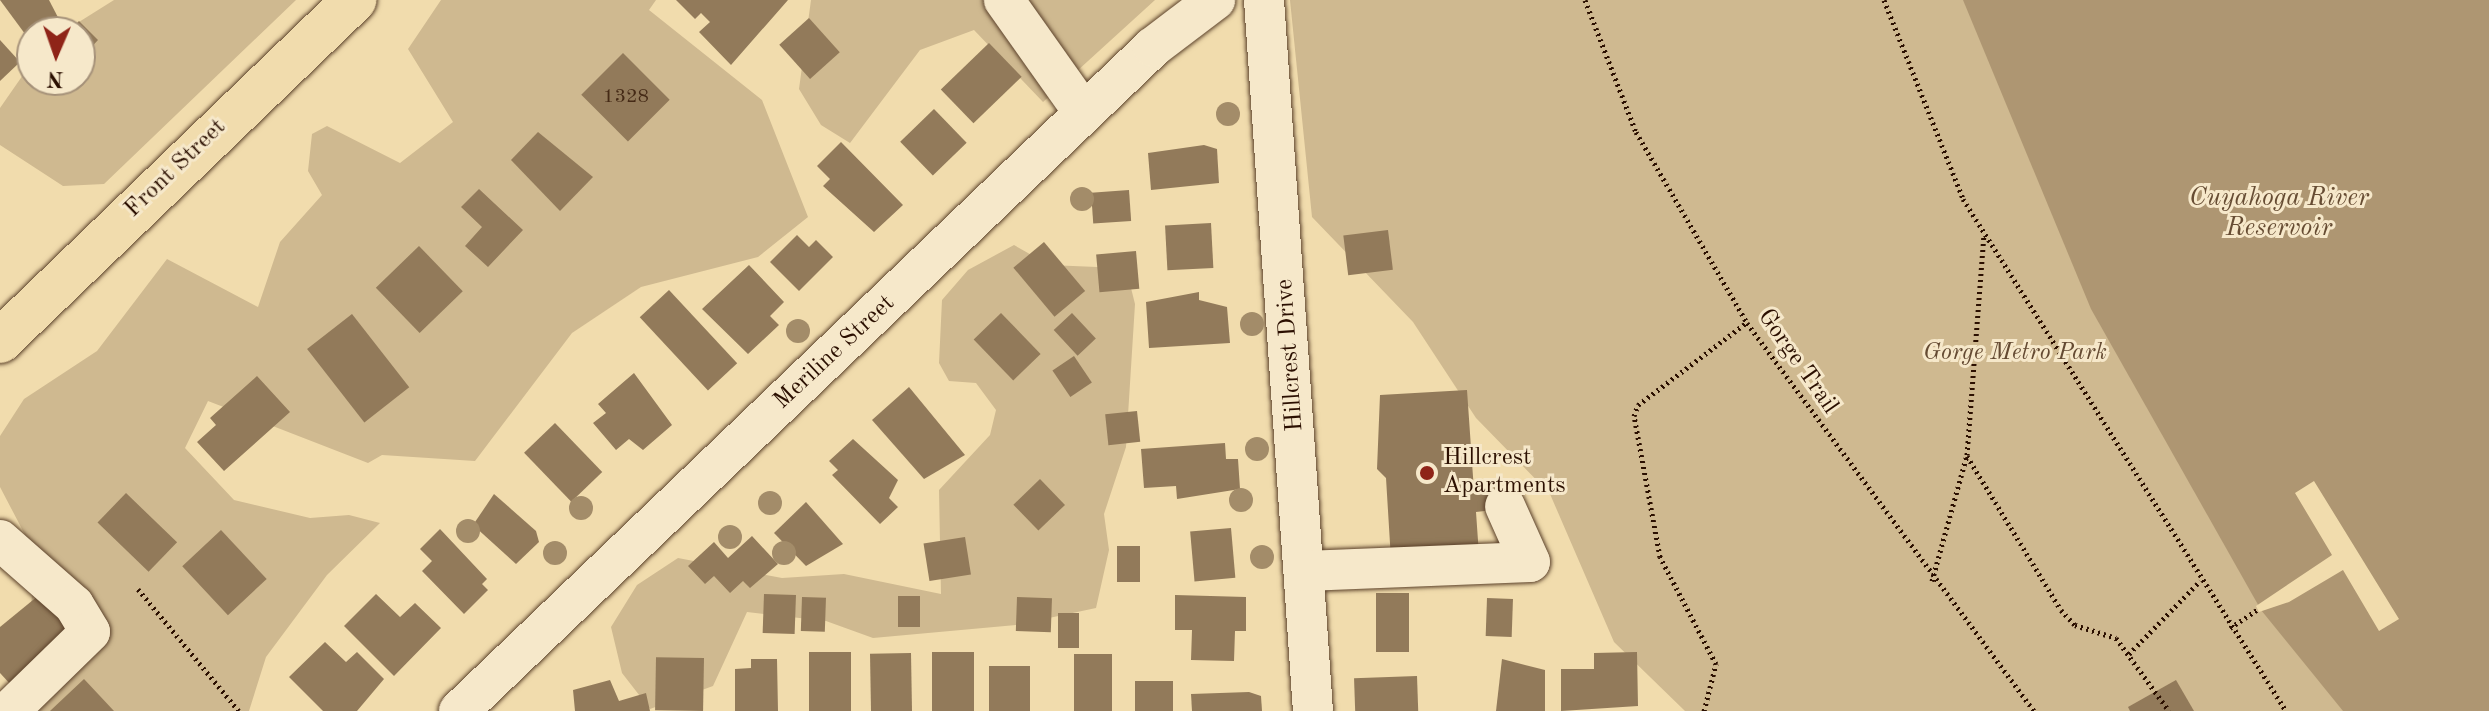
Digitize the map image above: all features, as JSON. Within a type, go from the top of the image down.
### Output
[{"type":"main road","name":"Front Street","points":[[0,341],[354,0]]},
{"type":"street","points":[[1004,0],[1084,113]]},
{"type":"street","name":"Meriline Street","points":[[459,711],[1084,113],[1215,0]]},
{"type":"street","name":"Hillcrest Drive","points":[[1264,0],[1313,711]]},
{"type":"street","points":[[1305,571],[1530,562],[1505,506]]},
{"type":"street","points":[[0,540],[74,605],[90,632],[9,711]]},
{"type":"path","name":"Gorge Trail","points":[[1585,0],[1641,144],[1747,323],[1932,582],[2034,711]]},
{"type":"path","points":[[1884,0],[1937,147],[1984,235],[2200,581],[2286,711]]},
{"type":"path","points":[[1932,582],[1967,455],[1984,235]]},
{"type":"path","points":[[1704,711],[1716,664],[1660,557],[1634,416],[1638,405],[1747,323]]},
{"type":"path","points":[[1967,455],[2061,610],[2075,625],[2106,631],[2129,654],[2169,711]]},
{"type":"path","points":[[2129,654],[2200,581]]},
{"type":"path","points":[[138,589],[239,711]]},
{"type":"path","points":[[2230,628],[2258,609]]},
{"type":"green space","points":[[114,0],[296,0],[104,184],[63,186],[0,145],[0,108],[16,85],[16,96],[96,96],[96,16],[88,16]]},
{"type":"green space","points":[[441,0],[656,0],[649,10],[762,100],[808,217],[758,257],[641,287],[572,333],[475,461],[382,455],[368,463],[208,401],[185,448],[234,500],[310,518],[349,515],[380,523],[327,575],[266,657],[249,711],[26,711],[34,552],[0,487],[0,436],[24,399],[97,351],[167,259],[258,307],[280,242],[322,195],[308,171],[312,134],[327,126],[400,163],[453,122],[408,49]]},
{"type":"green space","points":[[811,0],[1155,0],[1043,102],[974,30],[920,50],[850,143],[821,125],[799,89]]},
{"type":"green space","name":"Gorge Metro Park","points":[[1290,0],[2489,0],[2489,711],[1685,711],[1614,642],[1550,494],[1476,418],[1413,322],[1312,217]]},
{"type":"green space","points":[[1014,245],[1049,265],[1097,267],[1129,280],[1135,304],[1126,447],[1104,514],[1109,550],[1096,608],[1016,625],[873,638],[826,621],[747,612],[713,686],[650,709],[622,673],[611,627],[637,585],[678,558],[782,578],[844,574],[941,594],[939,490],[990,435],[996,410],[976,383],[949,381],[939,363],[942,300],[968,270]]},
{"type":"water","name":"Cuyahoga River Reservoir","points":[[1963,0],[2489,0],[2489,711],[2343,711],[2261,610],[2091,309]]},
{"type":"pier","points":[[2314,481],[2399,619],[2379,631],[2343,570],[2289,602],[2259,612],[2256,606],[2332,555],[2295,493]]},
{"type":"building","points":[[0,0],[49,0],[57,16],[16,16],[16,22]]},
{"type":"building","points":[[676,0],[788,0],[731,65],[699,32],[710,22],[701,13],[695,19]]},
{"type":"building","points":[[809,18],[840,52],[810,79],[779,45]]},
{"type":"building","points":[[0,40],[16,58],[16,66],[0,81]]},
{"type":"building","points":[[989,43],[1022,77],[973,123],[941,90]]},
{"type":"building","points":[[623,53],[670,100],[628,141],[581,95]]},
{"type":"building","points":[[934,109],[967,143],[933,175],[900,142]]},
{"type":"building","points":[[538,132],[593,177],[560,211],[511,160]]},
{"type":"building","points":[[841,142],[903,205],[874,232],[823,186],[830,179],[817,166]]},
{"type":"building","points":[[1204,145],[1217,149],[1219,183],[1151,190],[1148,153]]},
{"type":"building","points":[[479,189],[523,230],[488,267],[465,246],[482,227],[461,207]]},
{"type":"building","points":[[1129,190],[1131,221],[1093,224],[1091,193]]},
{"type":"building","points":[[1211,223],[1213,268],[1167,270],[1165,225]]},
{"type":"building","points":[[1388,230],[1393,270],[1348,275],[1343,235]]},
{"type":"building","points":[[797,235],[809,247],[816,240],[833,257],[799,291],[770,262]]},
{"type":"building","points":[[1044,242],[1085,291],[1054,317],[1013,268]]},
{"type":"building","points":[[419,246],[463,291],[420,333],[376,288]]},
{"type":"building","points":[[1136,251],[1139,289],[1099,292],[1096,254]]},
{"type":"building","points":[[749,265],[784,302],[770,316],[779,325],[748,354],[702,309]]},
{"type":"building","points":[[669,290],[737,363],[708,390],[640,317]]},
{"type":"building","points":[[1199,292],[1199,300],[1227,307],[1230,343],[1149,348],[1146,302]]},
{"type":"building","points":[[1001,313],[1041,354],[1013,380],[974,339]]},
{"type":"building","points":[[1072,313],[1096,339],[1078,356],[1054,330]]},
{"type":"building","points":[[352,314],[409,387],[364,422],[307,349]]},
{"type":"building","points":[[1074,356],[1092,383],[1070,397],[1052,371]]},
{"type":"building","points":[[634,373],[672,425],[643,450],[629,439],[616,450],[593,423],[606,413],[598,404]]},
{"type":"building","points":[[257,376],[290,412],[224,471],[197,442],[216,425],[210,418]]},
{"type":"building","points":[[909,387],[965,455],[924,479],[872,420]]},
{"type":"building","name":"Hillcrest Apartments","points":[[1467,390],[1474,491],[1492,490],[1493,510],[1476,512],[1479,555],[1391,560],[1386,478],[1377,469],[1380,395]]},
{"type":"building","points":[[1137,411],[1140,442],[1108,445],[1105,414]]},
{"type":"building","points":[[555,423],[602,472],[571,502],[524,453]]},
{"type":"building","points":[[853,439],[898,480],[889,498],[898,507],[880,524],[832,475],[838,470],[829,461]]},
{"type":"building","points":[[1225,443],[1226,459],[1238,459],[1240,489],[1177,499],[1176,486],[1144,488],[1141,449]]},
{"type":"building","points":[[1040,479],[1065,505],[1038,531],[1013,505]]},
{"type":"building","points":[[126,493],[177,542],[149,572],[98,522]]},
{"type":"building","points":[[494,494],[536,531],[539,542],[516,564],[473,525]]},
{"type":"building","points":[[806,502],[843,544],[806,566],[774,533]]},
{"type":"building","points":[[1231,528],[1235,578],[1195,581],[1190,532]]},
{"type":"building","points":[[440,529],[487,579],[482,584],[488,590],[464,614],[422,571],[432,561],[420,549]]},
{"type":"building","points":[[221,530],[267,579],[228,615],[182,566]]},
{"type":"building","points":[[752,536],[778,564],[750,588],[743,581],[730,593],[714,576],[705,584],[688,566],[714,542],[728,558]]},
{"type":"building","points":[[965,537],[971,575],[929,581],[924,544]]},
{"type":"building","points":[[1117,546],[1140,546],[1140,582],[1117,582]]},
{"type":"building","points":[[44,591],[74,622],[12,686],[0,673],[0,627]]},
{"type":"building","points":[[1376,593],[1409,593],[1409,652],[1376,652]]},
{"type":"building","points":[[376,594],[400,617],[415,603],[441,628],[394,676],[344,626]]},
{"type":"building","points":[[764,594],[796,595],[795,634],[763,633]]},
{"type":"building","points":[[1175,595],[1246,597],[1246,631],[1235,631],[1234,661],[1191,660],[1192,630],[1175,630]]},
{"type":"building","points":[[898,596],[920,596],[920,627],[898,627]]},
{"type":"building","points":[[802,597],[826,598],[825,632],[801,631]]},
{"type":"building","points":[[1017,597],[1052,598],[1051,632],[1016,631]]},
{"type":"building","points":[[1487,598],[1513,599],[1512,637],[1486,636]]},
{"type":"building","points":[[1058,613],[1079,613],[1079,648],[1058,648]]},
{"type":"building","points":[[325,642],[346,662],[357,652],[384,679],[357,711],[323,711],[289,677]]},
{"type":"building","points":[[809,652],[851,652],[851,711],[809,711]]},
{"type":"building","points":[[932,652],[974,652],[974,711],[932,711]]},
{"type":"building","points":[[1637,652],[1638,706],[1561,711],[1561,669],[1594,669],[1594,653]]},
{"type":"building","points":[[911,653],[912,711],[871,711],[870,654]]},
{"type":"building","points":[[1074,654],[1112,654],[1112,711],[1074,711]]},
{"type":"building","points":[[656,657],[704,658],[703,711],[655,710]]},
{"type":"building","points":[[751,659],[777,659],[778,711],[735,711],[735,669],[751,668]]},
{"type":"building","points":[[1502,659],[1545,670],[1545,711],[1496,711]]},
{"type":"building","points":[[989,666],[1030,666],[1030,711],[989,711]]},
{"type":"building","points":[[1417,676],[1418,711],[1355,711],[1354,678]]},
{"type":"building","points":[[84,679],[114,711],[50,711]]},
{"type":"building","points":[[610,680],[619,701],[646,693],[650,711],[575,711],[573,690]]},
{"type":"building","points":[[2176,680],[2194,711],[2130,711],[2128,707]]},
{"type":"building","points":[[1135,681],[1173,681],[1173,711],[1135,711]]},
{"type":"building","points":[[1249,692],[1261,696],[1262,711],[1192,711],[1191,694]]},
{"type":"place","name":"Hillcrest Apartments","points":[[1427,473]]}]
